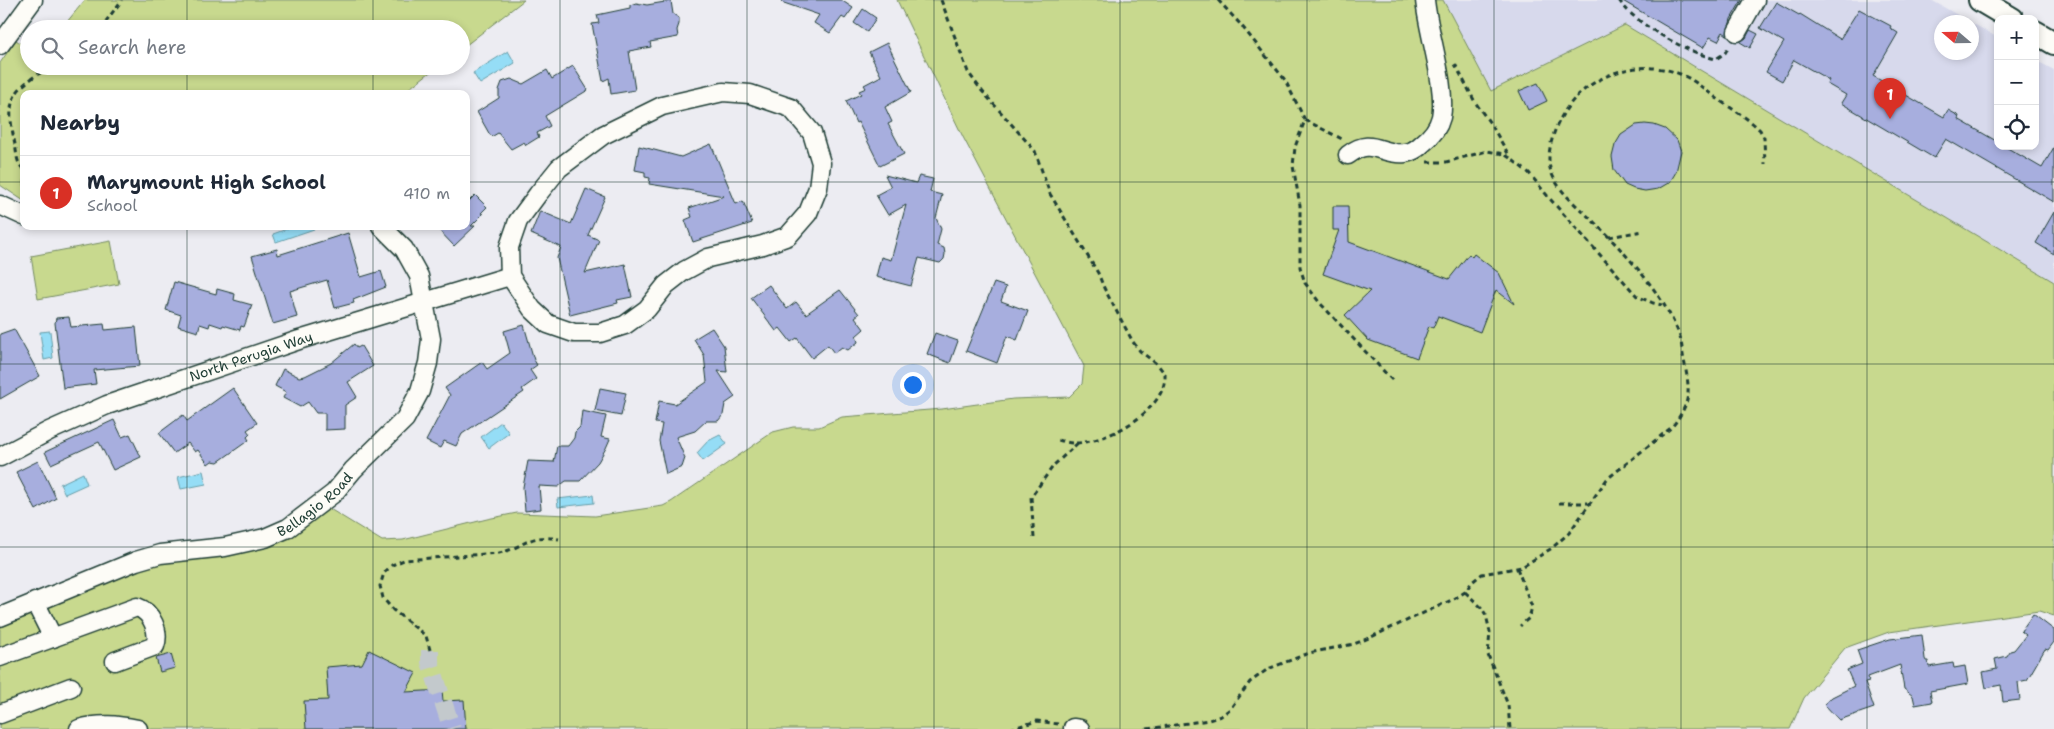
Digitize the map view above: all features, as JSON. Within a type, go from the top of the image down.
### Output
[{"type":"main road","points":[[1980,0],[2005,15]]},
{"type":"main road","points":[[2039,34],[2054,43]]},
{"type":"street","points":[[0,45],[33,0]]},
{"type":"street","points":[[1353,151],[1371,147],[1390,152],[1405,153],[1415,150],[1433,136],[1441,116],[1441,90],[1425,0]]},
{"type":"street","points":[[1737,32],[1755,0]]},
{"type":"street","points":[[723,92],[750,94],[791,108],[812,133],[821,163],[818,188],[808,213],[788,236],[763,245],[708,258],[666,285],[646,309],[625,325],[600,333],[574,333],[548,324],[532,309],[510,276],[508,247],[518,222],[560,168],[602,135],[662,106],[723,92]]},
{"type":"street","points":[[0,205],[20,214]]},
{"type":"street","name":"Bellagio Road","points":[[0,617],[136,561],[160,554],[225,547],[265,538],[288,528],[334,492],[353,470],[405,419],[420,392],[428,363],[431,339],[419,276],[404,249],[385,230]]},
{"type":"street","name":"North Perugia Way","points":[[0,457],[49,431],[107,405],[300,340],[510,276]]},
{"type":"street","points":[[35,602],[53,638]]},
{"type":"street","points":[[0,657],[137,607],[143,609],[151,617],[158,638],[155,646],[115,661]]},
{"type":"street","points":[[0,714],[71,687]]},
{"type":"street","points":[[79,729],[96,724],[110,724],[138,729]]},
{"type":"path","points":[[107,20],[122,0]]},
{"type":"path","points":[[941,0],[968,72],[982,91],[1035,151],[1050,194],[1098,273],[1133,342],[1165,374],[1159,398],[1142,416],[1096,439],[1079,442],[1058,440]]},
{"type":"path","points":[[1218,0],[1241,25],[1285,80],[1304,120],[1353,151]]},
{"type":"path","points":[[1619,0],[1624,8],[1636,18],[1665,37],[1701,56],[1716,59],[1725,53],[1737,32]]},
{"type":"path","points":[[1454,61],[1474,102],[1492,126],[1510,158]]},
{"type":"path","points":[[1147,729],[1209,720],[1221,716],[1230,709],[1250,682],[1268,669],[1309,653],[1354,644],[1369,638],[1465,592],[1482,574],[1516,568],[1537,559],[1569,533],[1589,503],[1615,471],[1672,427],[1687,402],[1688,386],[1679,335],[1644,277],[1609,237],[1558,186],[1550,168],[1552,137],[1559,119],[1571,101],[1585,88],[1603,78],[1624,70],[1640,67],[1668,69],[1685,75],[1760,130],[1764,138],[1766,164]]},
{"type":"path","points":[[20,165],[11,128],[11,104],[20,88],[37,75]]},
{"type":"path","points":[[1304,120],[1295,147],[1293,166],[1300,205],[1300,267],[1305,283],[1319,302],[1393,381]]},
{"type":"path","points":[[1415,150],[1420,158],[1434,163],[1446,162],[1487,151],[1504,154],[1529,173],[1550,199],[1638,296],[1652,303],[1662,305]]},
{"type":"path","points":[[1609,237],[1643,232]]},
{"type":"path","points":[[1034,538],[1031,497],[1054,465],[1079,442]]},
{"type":"path","points":[[1559,503],[1589,503]]},
{"type":"path","points":[[430,650],[426,636],[393,610],[382,598],[381,581],[388,569],[404,560],[499,553],[511,550],[535,538],[559,539]]},
{"type":"path","points":[[1516,568],[1532,607],[1529,618],[1520,626]]},
{"type":"path","points":[[1465,592],[1481,607],[1486,615],[1490,632],[1488,655],[1508,706],[1510,729]]},
{"type":"path","points":[[1010,729],[1037,721],[1076,728]]},
{"type":"shaded area","points":[[1443,0],[1931,0],[1958,15],[1934,15],[1934,60],[1979,60],[1979,27],[1994,36],[1994,150],[2039,150],[2039,62],[2054,70],[2054,282],[1625,25],[1491,91]]},
{"type":"green space","points":[[85,0],[524,0],[470,42],[470,20],[68,20]]},
{"type":"green space","points":[[897,0],[1443,0],[1491,91],[1625,25],[2054,282],[2054,616],[2039,611],[1889,632],[1845,648],[1804,698],[1790,729],[0,729],[0,617],[136,561],[244,543],[320,503],[382,541],[403,540],[517,513],[595,516],[663,506],[773,432],[793,427],[819,427],[842,417],[942,409],[1013,399],[1069,397],[1082,384],[1084,366],[963,137]]},
{"type":"green space","points":[[16,40],[20,43],[20,75],[426,75],[407,90],[20,90],[20,198],[0,185],[0,63]]},
{"type":"green space","points":[[111,241],[119,284],[38,299],[31,256]]},
{"type":"water","points":[[508,51],[515,63],[480,84],[473,73]]},
{"type":"water","points":[[284,230],[311,230],[276,242],[273,234]]},
{"type":"water","points":[[50,331],[53,358],[44,360],[40,332]]},
{"type":"water","points":[[501,422],[509,433],[489,448],[481,437]]},
{"type":"water","points":[[720,435],[727,444],[703,461],[697,453],[708,441]]},
{"type":"water","points":[[203,471],[206,484],[181,489],[178,477]]},
{"type":"water","points":[[83,473],[87,484],[65,494],[60,484]]},
{"type":"water","points":[[593,495],[594,503],[558,507],[557,499]]},
{"type":"building","points":[[782,0],[841,0],[853,8],[845,19],[842,17],[830,33],[814,23],[819,15],[781,2]]},
{"type":"building","points":[[1621,0],[1742,0],[1731,19],[1727,35],[1723,32],[1718,41],[1710,37],[1703,48]]},
{"type":"building","points":[[671,1],[673,14],[679,18],[678,37],[650,42],[651,47],[629,51],[635,90],[611,94],[609,78],[603,81],[592,24],[599,23],[597,15],[630,8],[630,5],[636,3],[647,5]]},
{"type":"building","points":[[1776,2],[1800,14],[1840,39],[1859,9],[1891,26],[1890,28],[1898,33],[1873,76],[1944,117],[1948,110],[1959,116],[1958,119],[1994,140],[1994,150],[2011,150],[2042,168],[2054,147],[2054,202],[1946,139],[1934,158],[1841,103],[1846,95],[1827,84],[1829,80],[1794,60],[1782,81],[1766,72],[1784,42],[1760,28]]},
{"type":"building","points":[[863,9],[876,18],[867,32],[854,23]]},
{"type":"building","points":[[1750,30],[1758,34],[1750,48],[1740,42],[1746,38]]},
{"type":"building","points":[[887,43],[911,92],[885,107],[892,122],[888,124],[904,154],[880,166],[846,101],[861,94],[859,91],[866,88],[864,85],[881,76],[869,52]]},
{"type":"building","points":[[573,66],[588,90],[545,116],[550,126],[537,133],[539,137],[526,145],[524,142],[511,149],[498,133],[493,136],[490,135],[477,112],[499,98],[502,82],[511,79],[523,84],[547,70],[552,79]]},
{"type":"building","points":[[1538,83],[1547,101],[1528,110],[1519,91]]},
{"type":"building","points":[[1645,124],[1665,129],[1677,140],[1681,151],[1676,172],[1670,182],[1658,189],[1645,191],[1625,185],[1614,170],[1612,157],[1615,145],[1621,135],[1636,125]]},
{"type":"building","points":[[711,144],[736,204],[743,201],[752,223],[693,242],[685,220],[692,217],[689,208],[724,196],[649,184],[650,178],[645,177],[645,172],[635,170],[639,146],[681,157]]},
{"type":"building","points":[[885,175],[916,183],[919,176],[933,179],[930,192],[942,195],[936,218],[941,229],[937,245],[944,248],[944,259],[940,263],[919,258],[911,286],[876,277],[881,257],[891,260],[906,205],[888,215],[876,195],[891,187]]},
{"type":"building","points":[[586,189],[605,197],[588,235],[599,240],[585,273],[625,264],[632,297],[617,300],[618,303],[570,315],[557,258],[561,247],[531,234],[540,211],[571,224]]},
{"type":"building","points":[[475,195],[487,207],[471,226],[475,226],[454,246],[439,230],[470,230],[470,200]]},
{"type":"building","points":[[1333,206],[1348,206],[1349,242],[1449,279],[1469,254],[1472,257],[1474,254],[1499,273],[1514,304],[1496,290],[1480,332],[1438,316],[1433,328],[1429,326],[1417,358],[1368,340],[1345,315],[1370,291],[1323,274],[1339,230],[1333,230]]},
{"type":"building","points":[[2054,212],[2054,254],[2036,243]]},
{"type":"building","points":[[348,233],[361,277],[381,271],[386,287],[353,300],[354,303],[335,308],[327,280],[290,291],[297,317],[273,324],[252,256],[277,249],[278,255]]},
{"type":"building","points":[[174,282],[216,294],[217,289],[235,294],[234,300],[252,305],[244,327],[241,326],[240,330],[210,323],[209,327],[200,324],[198,332],[178,326],[181,315],[166,310]]},
{"type":"building","points":[[994,283],[1006,287],[1001,301],[1028,311],[1017,340],[1007,336],[997,363],[966,351]]},
{"type":"building","points":[[769,285],[787,309],[796,302],[806,314],[840,290],[859,314],[855,317],[864,329],[856,336],[858,342],[848,350],[842,347],[834,353],[828,345],[812,358],[797,338],[791,342],[780,328],[776,331],[751,298]]},
{"type":"building","points":[[69,317],[71,327],[104,324],[105,330],[136,327],[140,366],[94,370],[96,384],[63,388],[55,323],[56,318]]},
{"type":"building","points":[[524,325],[537,365],[530,370],[536,379],[522,389],[524,392],[462,434],[456,446],[444,441],[440,448],[426,441],[450,395],[445,388],[482,362],[487,369],[510,353],[504,331]]},
{"type":"building","points":[[712,328],[724,346],[727,372],[718,371],[735,397],[725,404],[723,415],[718,421],[706,421],[695,431],[676,437],[685,458],[682,467],[666,474],[659,441],[662,424],[655,423],[659,401],[675,404],[707,382],[704,355],[694,339]]},
{"type":"building","points":[[14,329],[40,376],[0,399],[0,334]]},
{"type":"building","points":[[935,333],[958,341],[950,363],[927,354]]},
{"type":"building","points":[[354,344],[357,348],[361,346],[373,366],[348,382],[357,397],[345,405],[345,429],[325,430],[325,413],[316,413],[308,402],[300,407],[283,398],[286,392],[275,386],[283,369],[299,377],[305,376],[331,363]]},
{"type":"building","points":[[233,388],[257,423],[247,430],[250,434],[247,437],[249,440],[218,462],[212,461],[208,464],[198,450],[195,452],[188,443],[174,453],[159,433],[183,415],[187,421]]},
{"type":"building","points":[[600,388],[626,393],[621,416],[595,411]]},
{"type":"building","points":[[582,411],[606,416],[601,437],[610,439],[606,448],[598,462],[580,481],[566,481],[558,487],[539,486],[541,509],[525,511],[523,487],[528,461],[554,462],[557,446],[568,446],[574,438],[575,432],[580,427]]},
{"type":"building","points":[[114,420],[122,437],[130,434],[141,457],[113,470],[99,442],[51,464],[45,452]]},
{"type":"building","points":[[38,461],[56,498],[36,510],[16,472]]},
{"type":"building","points":[[2033,614],[2054,630],[2054,642],[2048,650],[2045,649],[2027,680],[2018,682],[2020,700],[2003,702],[2001,685],[1986,688],[1983,672],[1997,669],[1995,659],[2007,656],[2010,651],[2014,650],[2026,635],[2021,631]]},
{"type":"building","points":[[1922,635],[1925,659],[1928,661],[1929,667],[1953,663],[1954,668],[1965,666],[1968,684],[1930,691],[1932,702],[1915,705],[1913,696],[1904,689],[1900,665],[1868,677],[1869,681],[1865,682],[1874,708],[1839,720],[1824,704],[1832,697],[1854,686],[1847,670],[1862,664],[1857,650],[1890,639]]},
{"type":"building","points":[[369,650],[416,673],[406,692],[442,690],[443,701],[464,700],[466,729],[306,729],[304,701],[328,700],[326,667],[362,664]]},
{"type":"building","points":[[171,654],[175,668],[160,672],[156,658]]},
{"type":"tunnel","points":[[430,650],[430,662],[452,729]]},
{"type":"place","name":"Marymount High School","points":[[1890,119]]}]
